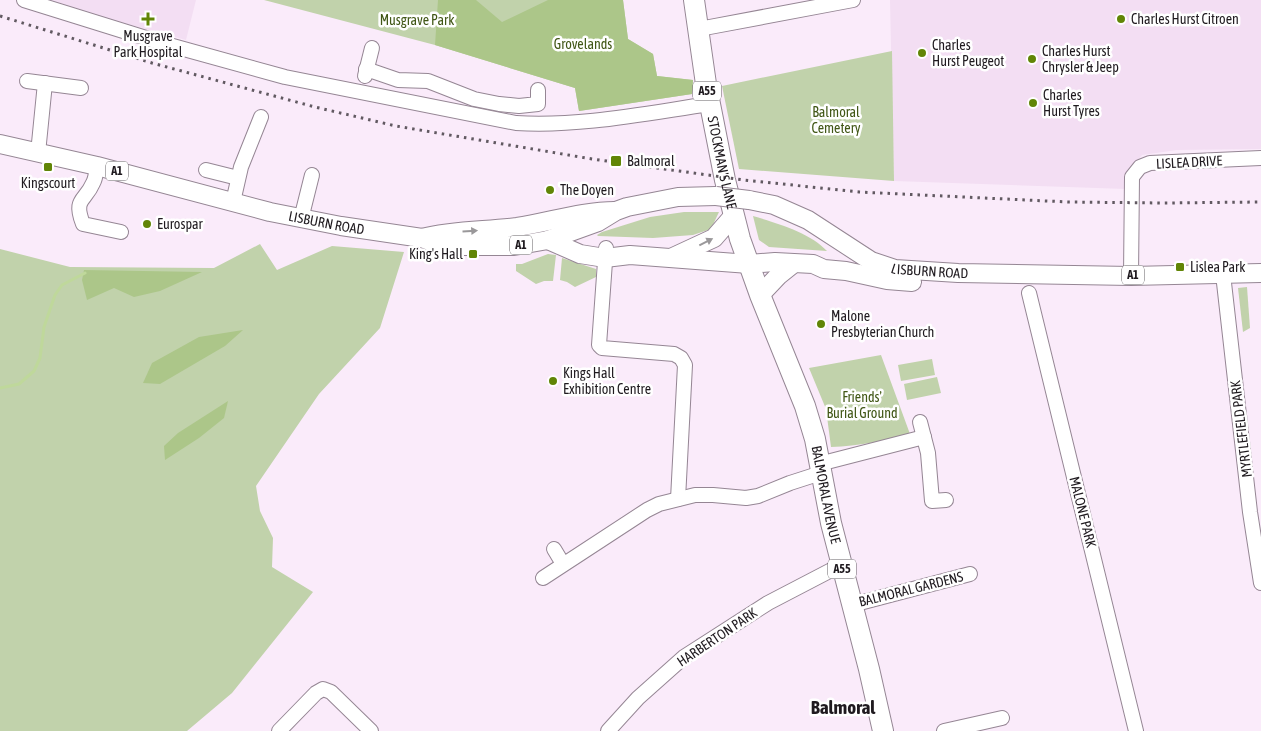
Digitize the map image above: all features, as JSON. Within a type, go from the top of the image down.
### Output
[{"type":"highway","name":"STOCKMAN'S LANE","points":[[694,0],[710,104],[741,244],[749,264]]},
{"type":"highway","name":"BALMORAL AVENUE","points":[[749,264],[805,406],[815,439],[841,565],[869,669],[882,731]]},
{"type":"main road","name":"A1","points":[[0,144],[97,166],[233,202]]},
{"type":"main road","name":"LISBURN ROAD","points":[[422,238],[443,232],[517,227],[595,211],[616,211],[678,197],[716,196],[774,205],[808,220],[871,261],[895,269],[958,273],[1131,276],[1261,273]]},
{"type":"main road","name":"LISBURN ROAD","points":[[233,202],[301,219],[422,238],[443,246],[469,247],[514,246],[548,240],[598,222],[616,211]]},
{"type":"main road","points":[[670,258],[714,238],[734,215]]},
{"type":"main road","name":"A1","points":[[517,227],[524,233],[555,228],[606,253]]},
{"type":"main road","name":"A1","points":[[548,240],[580,254],[606,253],[749,264],[776,262],[812,264],[830,259],[871,261]]},
{"type":"main road","points":[[760,295],[778,276],[793,264]]},
{"type":"main road","name":"A1","points":[[812,264],[824,269],[846,271],[904,282],[942,282],[958,273]]},
{"type":"street","points":[[24,0],[162,43],[285,77],[516,123],[547,125],[710,104]]},
{"type":"street","points":[[699,29],[853,0]]},
{"type":"street","points":[[372,48],[365,73],[398,80],[428,81],[474,99],[519,106],[538,104],[538,90]]},
{"type":"street","points":[[27,81],[81,88]]},
{"type":"street","points":[[423,104],[428,81]]},
{"type":"street","points":[[38,153],[44,83]]},
{"type":"street","points":[[233,202],[238,178],[261,117]]},
{"type":"street","name":"LISLEA DRIVE","points":[[1131,276],[1132,177],[1136,170],[1150,164],[1261,158]]},
{"type":"street","points":[[97,166],[93,183],[83,196],[79,206],[80,216],[83,224],[121,232]]},
{"type":"street","points":[[206,170],[238,178]]},
{"type":"street","points":[[301,219],[312,175]]},
{"type":"street","points":[[606,253],[600,344],[602,348],[674,354],[681,358],[685,365],[678,498]]},
{"type":"street","name":"MYRTLEFIELD PARK","points":[[1223,274],[1250,512],[1261,584]]},
{"type":"street","name":"MALONE PARK","points":[[1029,293],[1136,731]]},
{"type":"street","points":[[920,422],[928,452],[932,501],[946,500]]},
{"type":"street","points":[[543,578],[647,510],[660,504],[678,498],[704,495],[746,498],[758,496],[820,469],[924,437]]},
{"type":"street","points":[[554,549],[563,564]]},
{"type":"street","name":"HARBERTON PARK","points":[[608,731],[638,698],[684,657],[768,603],[841,565]]},
{"type":"street","name":"BALMORAL GARDENS","points":[[852,605],[970,574]]},
{"type":"street","points":[[279,731],[316,693],[323,689],[331,692],[371,731]]},
{"type":"street","points":[[944,731],[1002,718]]},
{"type":"shaded area","name":"Musgrave Park Hospital","points":[[41,0],[196,0],[186,40]]},
{"type":"shaded area","points":[[890,0],[1261,0],[1261,149],[1177,150],[1142,155],[1130,171],[1126,189],[894,181]]},
{"type":"green space","name":"Grovelands","points":[[264,0],[623,0],[628,39],[653,54],[657,76],[693,80],[692,94],[579,111],[575,88],[435,45]]},
{"type":"green space","name":"Grovelands","points":[[438,0],[476,0],[502,22],[548,0],[623,0],[628,39],[653,54],[657,76],[693,80],[692,94],[579,111],[575,88],[435,45]]},
{"type":"green space","name":"Balmoral Cemetery","points":[[892,51],[894,181],[739,169],[722,86]]},
{"type":"green space","points":[[684,212],[719,212],[711,229],[693,235],[653,238],[597,235],[650,217]]},
{"type":"green space","points":[[753,216],[803,234],[827,251],[769,247],[759,240]]},
{"type":"green space","points":[[260,244],[277,270],[332,246],[404,252],[380,328],[319,394],[256,486],[260,511],[273,538],[272,567],[313,592],[232,693],[187,731],[0,731],[0,249],[70,267],[214,268]]},
{"type":"green space","points":[[548,254],[556,255],[553,281],[544,281],[536,284],[516,271],[516,264],[522,264]]},
{"type":"green space","points":[[562,258],[596,269],[596,277],[575,287],[560,280]]},
{"type":"green space","points":[[84,270],[202,272],[160,291],[134,297],[114,288],[87,300],[82,280]]},
{"type":"green space","points":[[1247,287],[1250,328],[1243,332],[1238,288]]},
{"type":"green space","points":[[243,330],[225,346],[160,384],[143,383],[152,363],[199,337]]},
{"type":"green space","name":"Friends' Burial Ground","points":[[881,355],[910,434],[871,443],[831,447],[826,409],[809,368]]},
{"type":"green space","points":[[932,359],[935,375],[901,381],[898,365]]},
{"type":"green space","points":[[937,377],[941,393],[907,400],[904,384]]},
{"type":"green space","points":[[228,401],[224,418],[199,438],[165,460],[164,446],[178,433]]},
{"type":"waterway","points":[[0,388],[19,384],[34,371],[40,358],[44,327],[55,295],[62,285],[85,273]]},
{"type":"railway","points":[[0,16],[152,63],[315,107],[396,126],[592,159],[744,180],[859,192],[1068,202],[1261,202]]},
{"type":"place","name":"Musgrave Park Hospital","points":[[148,19]]},
{"type":"place","name":"Charles Hurst Citroen","points":[[1121,19]]},
{"type":"place","name":"Charles Hurst Peugeot","points":[[922,53]]},
{"type":"place","name":"Charles Hurst Chrysler & Jeep","points":[[1032,59]]},
{"type":"place","name":"Charles Hurst Tyres","points":[[1033,103]]},
{"type":"place","name":"Balmoral","points":[[616,161]]},
{"type":"place","name":"Kingscourt","points":[[48,167]]},
{"type":"place","name":"The Doyen","points":[[550,190]]},
{"type":"place","name":"Eurospar","points":[[147,224]]},
{"type":"place","name":"King's Hall","points":[[473,254]]},
{"type":"place","name":"Lislea Park","points":[[1180,267]]},
{"type":"place","name":"Malone Presbyterian Church","points":[[821,324]]},
{"type":"place","name":"Kings Hall Exhibition Centre","points":[[553,381]]},
{"type":"district","name":"Balmoral","points":[[843,707]]},
{"type":"park label","name":"Musgrave Park","points":[[417,20]]}]
